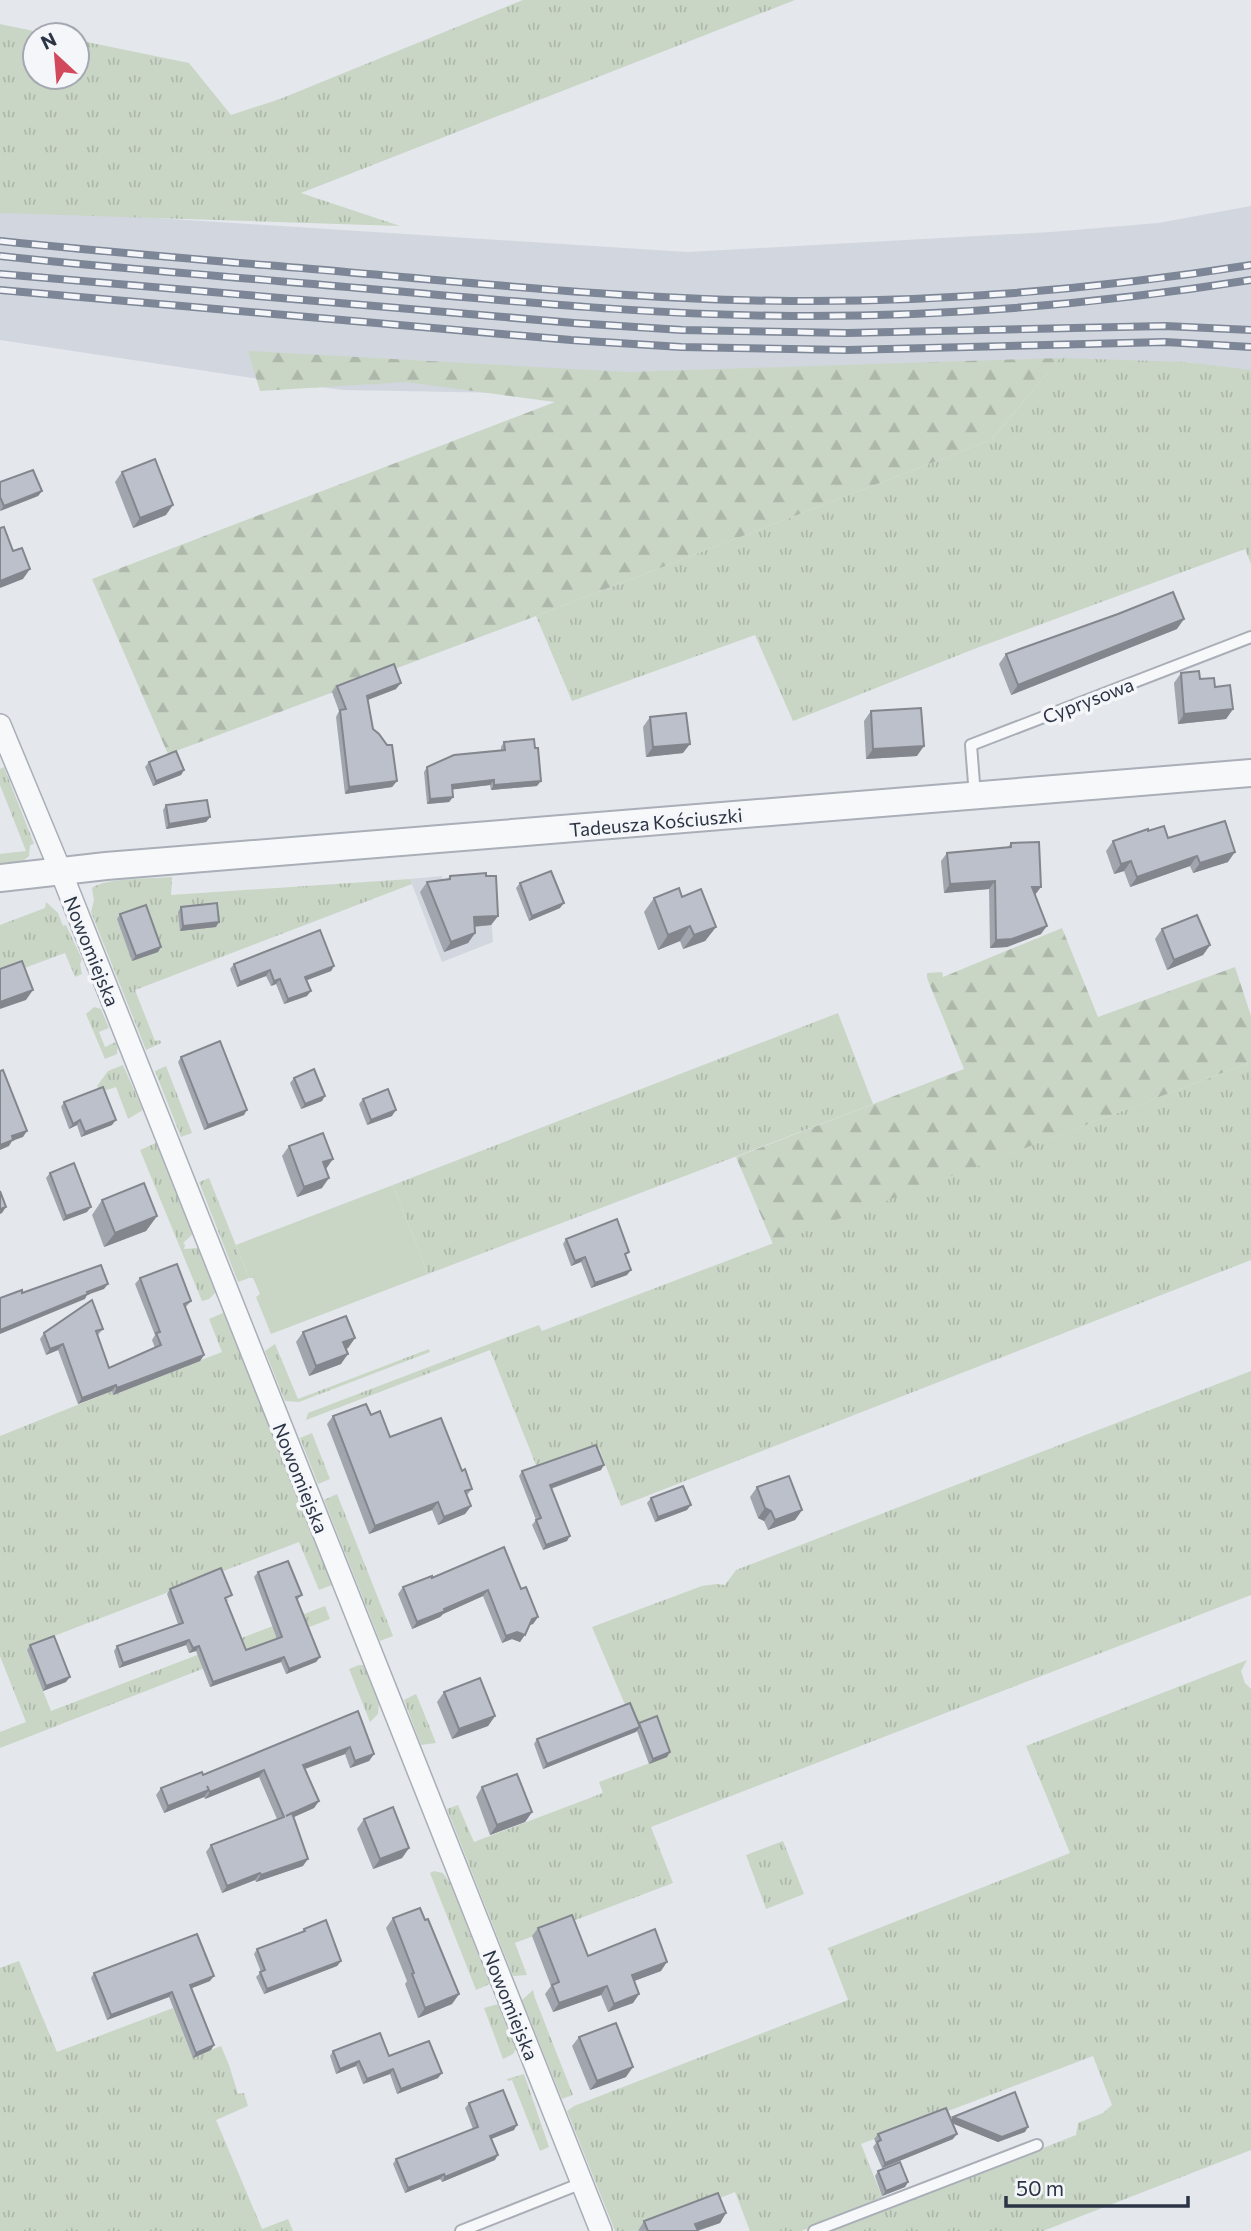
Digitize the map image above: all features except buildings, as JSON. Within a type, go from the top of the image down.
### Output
[{"type":"street","name":"Nowomiejska","points":[[0,725],[61,872],[601,2231]]},
{"type":"street","name":"Tadeusza Kościuszki","points":[[0,878],[120,865],[1251,773]]},
{"type":"lane","name":"Cyprysowa","points":[[975,796],[971,745],[1251,636]]},
{"type":"lane","points":[[814,2231],[1037,2145]]},
{"type":"lane","points":[[461,2231],[582,2183]]},
{"type":"shaded area","points":[[1251,206],[1251,374],[1188,362],[736,392],[565,394],[344,390],[0,340],[0,208],[687,252],[1051,232],[1158,223]]},
{"type":"shaded area","points":[[442,876],[443,886],[489,885],[493,942],[442,962],[410,879]]},
{"type":"green space","points":[[523,0],[795,0],[301,193],[400,226],[0,213],[0,24],[21,28],[21,91],[91,91],[91,43],[189,63],[231,115],[280,99]]},
{"type":"green space","points":[[248,351],[627,372],[1060,358],[991,440],[536,616],[168,754],[92,579],[555,402],[406,382],[260,391]]},
{"type":"green space","points":[[1060,358],[1185,362],[1251,370],[1251,564],[1245,549],[974,649],[793,721],[755,635],[572,701],[536,616],[991,440]]},
{"type":"green space","points":[[4,767],[34,844],[30,845],[29,856],[23,861],[0,863],[0,854],[26,851],[0,785],[0,769]]},
{"type":"green space","points":[[172,877],[171,895],[410,879],[412,884],[135,990],[155,1041],[160,1040],[161,1043],[146,1050],[91,912],[94,900],[92,888],[119,880]]},
{"type":"green space","points":[[46,902],[58,913],[63,926],[66,925],[82,959],[82,974],[75,977],[65,953],[0,977],[0,925],[45,908]]},
{"type":"green space","points":[[1062,928],[1098,1017],[1235,967],[1251,1016],[1251,1062],[773,1244],[736,1157],[964,1069],[927,973],[942,972],[943,977]]},
{"type":"green space","points":[[94,1007],[101,1009],[109,1028],[99,1032],[105,1047],[118,1041],[117,1054],[105,1059],[86,1014]]},
{"type":"green space","points":[[838,1013],[873,1104],[428,1274],[393,1185]]},
{"type":"green space","points":[[1251,1062],[1251,1260],[621,1506],[599,1448],[538,1470],[490,1350],[306,1420],[308,1413],[539,1325],[542,1331]]},
{"type":"green space","points":[[123,1065],[143,1110],[128,1119],[116,1087],[100,1092],[97,1086],[108,1071]]},
{"type":"green space","points":[[166,1066],[192,1133],[181,1137],[155,1071]]},
{"type":"green space","points":[[158,1142],[193,1234],[183,1243],[184,1249],[197,1248],[216,1292],[209,1299],[202,1301],[140,1150]]},
{"type":"green space","points":[[209,1178],[249,1278],[238,1282],[199,1182]]},
{"type":"green space","points":[[393,1185],[428,1274],[271,1334],[256,1297],[260,1294],[253,1278],[249,1278],[236,1245]]},
{"type":"green space","points":[[225,1312],[332,1585],[319,1590],[299,1542],[54,1636],[27,1650],[51,1711],[325,1606],[330,1619],[0,1748],[0,1732],[26,1722],[0,1656],[0,1436],[112,1391],[113,1394],[222,1352],[209,1319]]},
{"type":"green space","points":[[275,1344],[298,1399],[429,1349],[430,1352],[299,1402],[285,1401],[265,1351]]},
{"type":"green space","points":[[1251,1371],[1251,1595],[651,1827],[673,1883],[515,1943],[527,1975],[513,1976],[447,1809],[458,1805],[474,1842],[603,1793],[599,1782],[666,1757],[653,1722],[635,1728],[592,1627],[702,1586],[725,1585],[736,1570]]},
{"type":"green space","points":[[312,1433],[330,1479],[318,1484],[300,1438]]},
{"type":"green space","points":[[337,1494],[393,1636],[380,1641],[324,1500]]},
{"type":"green space","points":[[1247,1660],[1241,1671],[1245,1683],[1251,1689],[1251,2150],[1043,2231],[833,2231],[1076,2135],[1078,2123],[1103,2113],[1112,2105],[1093,2056],[861,2144],[883,2199],[801,2231],[750,2231],[735,2192],[637,2231],[615,2231],[567,2111],[848,2000],[828,1948],[1070,1853],[1026,1746]]},
{"type":"green space","points":[[364,1665],[379,1702],[378,1714],[370,1722],[349,1669]]},
{"type":"green space","points":[[416,1694],[436,1743],[421,1745],[404,1700]]},
{"type":"green space","points":[[783,1841],[804,1894],[766,1909],[746,1855]]},
{"type":"green space","points":[[430,1873],[443,1873],[450,1883],[490,1984],[476,1990]]},
{"type":"green space","points":[[19,1961],[57,2052],[173,2008],[193,2057],[221,2046],[238,2094],[244,2093],[248,2106],[216,2120],[262,2229],[288,2219],[293,2231],[0,2231],[0,1968]]},
{"type":"green space","points":[[533,1990],[573,2095],[562,2099],[522,2000]]},
{"type":"green space","points":[[498,2004],[516,2049],[513,2054],[503,2059],[484,2008]]},
{"type":"green space","points":[[524,2074],[549,2147],[540,2151],[512,2080],[507,2079]]},
{"type":"railway","points":[[0,241],[513,287],[736,300],[850,301],[965,296],[1137,281],[1251,265]]},
{"type":"railway","points":[[0,256],[521,302],[738,315],[850,316],[965,311],[1137,296],[1251,280]]},
{"type":"railway","points":[[0,274],[682,330],[847,333],[1165,326],[1251,330]]},
{"type":"railway","points":[[0,290],[571,340],[681,347],[847,350],[1165,342],[1251,347]]}]
